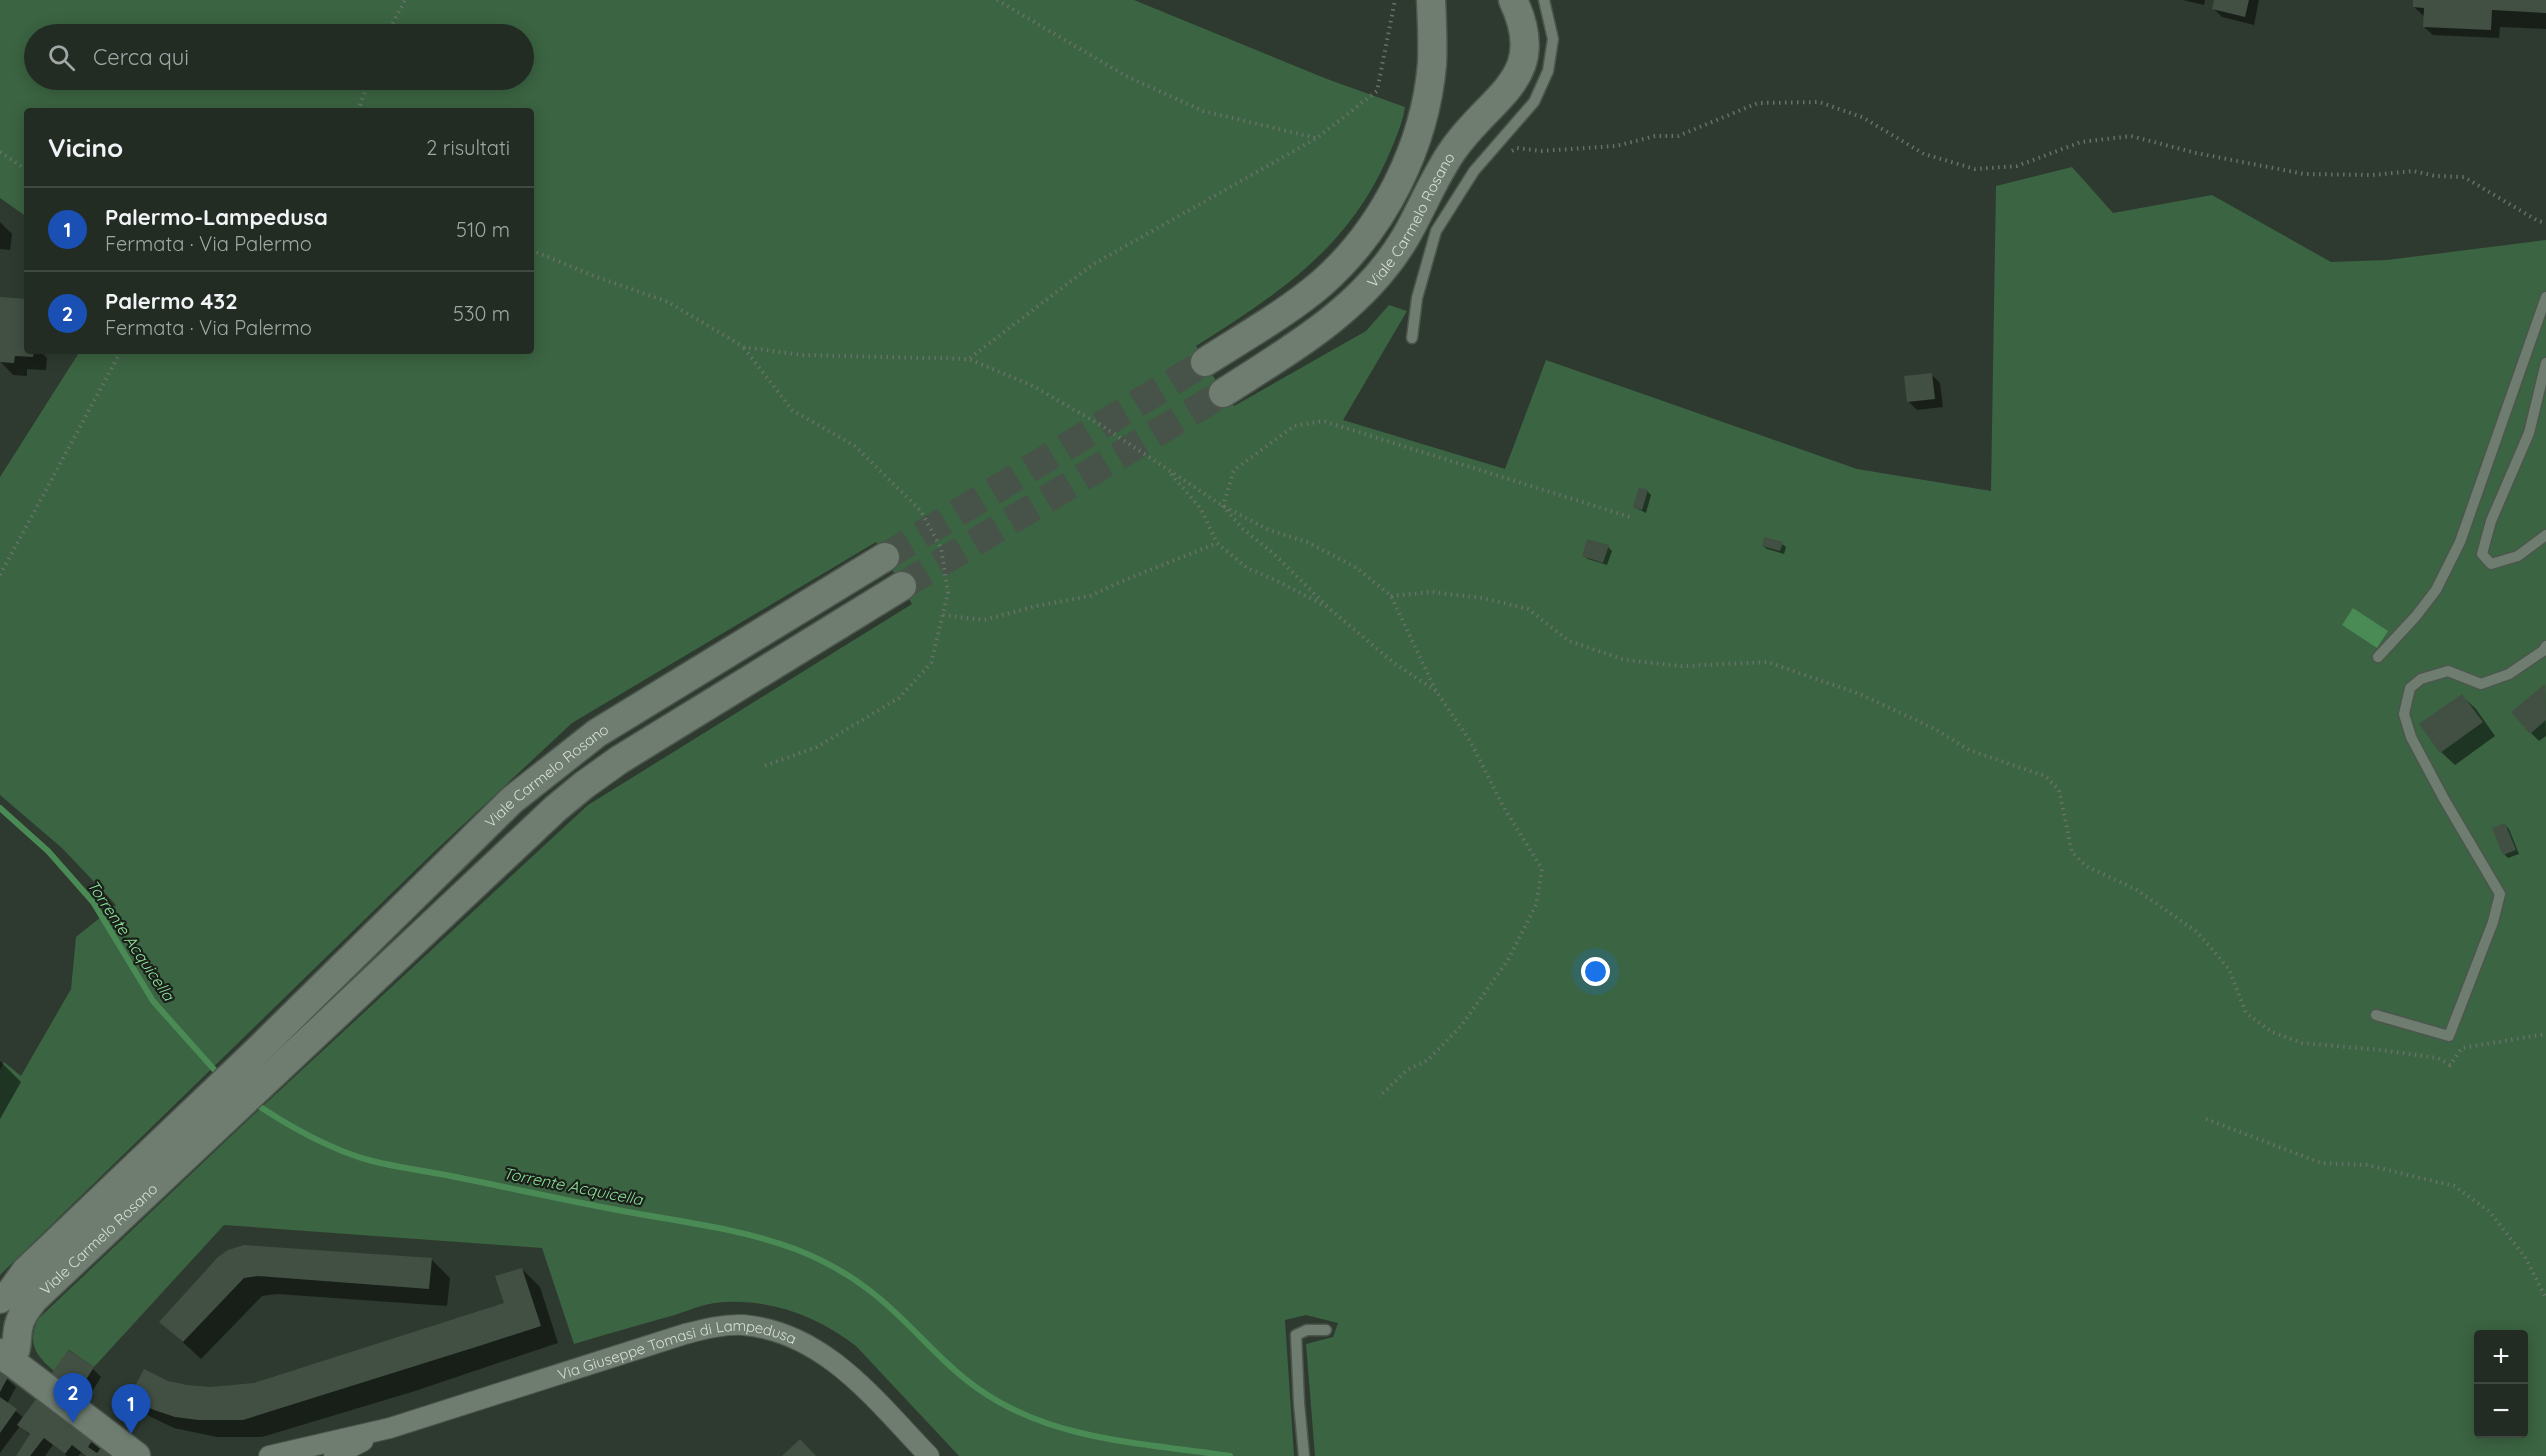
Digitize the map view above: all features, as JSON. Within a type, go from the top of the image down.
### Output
[{"type":"main road","name":"Viale Carmelo Rosano","points":[[1205,362],[1322,283],[1364,238],[1381,213],[1409,158],[1423,114],[1432,63],[1431,0]]},
{"type":"main road","name":"Viale Carmelo Rosano","points":[[1223,393],[1323,328],[1346,310],[1380,272],[1404,239],[1452,150],[1482,114],[1514,82],[1520,72],[1526,48],[1524,31],[1513,0]]},
{"type":"main road","name":"Viale Carmelo Rosano","points":[[262,1064],[512,800],[566,756],[597,733],[885,557]]},
{"type":"main road","name":"Viale Carmelo Rosano","points":[[262,1064],[584,785],[620,759],[902,586]]},
{"type":"main road","points":[[202,1121],[262,1064]]},
{"type":"main road","name":"Viale Carmelo Rosano","points":[[26,1271],[202,1121]]},
{"type":"main road","name":"Viale Carmelo Rosano","points":[[5,1357],[16,1353],[18,1327],[22,1314],[34,1299],[202,1121]]},
{"type":"main road","points":[[0,1287],[26,1271]]},
{"type":"main road","points":[[0,1299],[11,1292],[26,1271]]},
{"type":"main road","points":[[5,1357],[136,1456]]},
{"type":"street","name":"Via Giuseppe Tomasi di Lampedusa","points":[[390,1428],[685,1334],[715,1327],[742,1325],[768,1329],[800,1339],[831,1358],[929,1456]]},
{"type":"street","points":[[334,1456],[390,1428]]},
{"type":"street","points":[[308,1453],[350,1436],[390,1428]]},
{"type":"street","points":[[269,1456],[282,1452],[308,1453],[354,1446]]},
{"type":"lane","points":[[1412,338],[1417,298],[1436,231],[1474,171],[1534,102],[1548,72],[1552,39],[1544,0]]},
{"type":"lane","points":[[2378,657],[2436,590],[2460,542],[2546,297]]},
{"type":"lane","points":[[2546,363],[2529,433],[2491,521],[2482,554],[2491,564],[2518,556],[2546,535]]},
{"type":"lane","points":[[2376,1015],[2449,1036],[2493,922],[2500,894],[2444,799],[2411,736],[2404,714],[2410,688],[2421,679],[2448,671],[2481,684],[2509,674],[2543,651],[2546,646]]},
{"type":"lane","points":[[1304,1456],[1296,1335],[1307,1330],[1326,1330]]},
{"type":"path","points":[[392,24],[405,0]]},
{"type":"path","points":[[997,0],[1126,76],[1203,111],[1317,138]]},
{"type":"path","points":[[969,359],[1092,265],[1317,138],[1377,91],[1395,0]]},
{"type":"path","points":[[359,108],[365,90]]},
{"type":"path","points":[[1507,155],[1517,148],[1541,151],[1616,146],[1655,136],[1678,136],[1758,103],[1819,102],[1862,117],[1924,154],[1976,169],[2017,166],[2081,142],[2131,136],[2196,153],[2304,174],[2373,175],[2413,171],[2435,176],[2464,177],[2538,221],[2546,223]]},
{"type":"path","points":[[0,152],[24,168]]},
{"type":"path","points":[[534,251],[594,276],[668,302],[744,347],[802,355],[969,359],[1033,386],[1099,424],[1223,506],[1269,530],[1307,542],[1357,568],[1391,596],[1436,691],[1470,741],[1503,806],[1542,869],[1536,905],[1508,960],[1461,1026],[1428,1060],[1407,1070],[1379,1097]]},
{"type":"path","points":[[0,575],[119,354]]},
{"type":"path","points":[[1223,506],[1234,470],[1294,426],[1323,421],[1630,517]]},
{"type":"path","points":[[1167,469],[1201,509],[1217,543],[1247,568],[1332,610]]},
{"type":"path","points":[[1223,506],[1243,529],[1274,553],[1332,610],[1394,663],[1436,691]]},
{"type":"path","points":[[943,615],[984,620],[1036,606],[1090,596],[1217,543]]},
{"type":"path","points":[[1391,596],[1432,592],[1482,598],[1528,609],[1569,641],[1625,660],[1682,666],[1768,662],[1862,695],[1935,729],[1969,750],[2045,776],[2059,790],[2072,852],[2086,866],[2137,890],[2197,932],[2229,969],[2246,1013],[2272,1032],[2282,1036],[2302,1043],[2438,1058],[2450,1065],[2463,1048],[2546,1034]]},
{"type":"path","points":[[2206,1119],[2321,1163],[2367,1166],[2454,1186],[2489,1212],[2525,1257],[2546,1298]]},
{"type":"shaded area","points":[[0,0],[1134,0],[1327,79],[1405,107],[1395,140],[1370,191],[1330,244],[1282,288],[1196,346],[1223,393],[1234,406],[1366,331],[1389,305],[1407,311],[1343,420],[1505,469],[1546,360],[1857,469],[1991,491],[1996,186],[2072,167],[2113,213],[2212,195],[2331,262],[2387,260],[2546,240],[2546,1456],[1315,1456],[1306,1344],[1333,1337],[1338,1323],[1306,1315],[1285,1320],[1294,1456],[959,1456],[856,1346],[824,1325],[790,1311],[753,1303],[715,1303],[574,1344],[542,1248],[224,1225],[94,1367],[69,1350],[54,1371],[42,1360],[33,1342],[38,1319],[250,1118],[588,805],[912,604],[876,542],[572,723],[435,851],[0,1275],[0,1070],[4,1062],[21,1076],[71,989],[76,937],[116,905],[62,848],[0,795],[0,477],[78,354],[534,354],[534,108],[24,108],[24,215],[0,198]]},
{"type":"shaded area","points":[[2353,608],[2388,631],[2377,648],[2342,625]]},
{"type":"building","points":[[2214,0],[2249,0],[2245,17],[2212,9]]},
{"type":"building","points":[[2413,0],[2546,0],[2546,13],[2492,10],[2491,30],[2423,27],[2424,8],[2413,7]]},
{"type":"building","points":[[0,297],[24,299],[24,354],[34,354],[33,357],[15,356],[14,363],[0,362]]},
{"type":"building","points":[[1932,373],[1935,399],[1907,402],[1904,376]]},
{"type":"building","points":[[1639,487],[1648,490],[1642,510],[1633,507]]},
{"type":"building","points":[[1764,537],[1783,542],[1780,551],[1762,546]]},
{"type":"building","points":[[1587,539],[1609,545],[1603,563],[1582,556]]},
{"type":"building","points":[[2545,684],[2546,720],[2530,734],[2511,712]]},
{"type":"building","points":[[2462,694],[2483,722],[2440,753],[2419,724]]},
{"type":"building","points":[[2505,823],[2516,850],[2503,855],[2492,828]]},
{"type":"building","points":[[244,1245],[432,1258],[429,1289],[258,1276],[244,1278],[183,1342],[159,1322],[218,1257],[228,1250]]},
{"type":"building","points":[[522,1268],[541,1326],[243,1420],[198,1420],[175,1417],[129,1398],[144,1369],[168,1381],[188,1385],[210,1387],[254,1383],[504,1303],[495,1276]]},
{"type":"building","points":[[68,1350],[94,1367],[77,1394],[50,1376]]},
{"type":"building","points":[[0,1371],[8,1377],[0,1392]]},
{"type":"building","points":[[0,1397],[17,1409],[0,1433]]},
{"type":"building","points":[[36,1399],[92,1441],[88,1447],[97,1453],[101,1448],[111,1456],[86,1456],[72,1445],[65,1454],[44,1438],[30,1456],[16,1456],[30,1434],[17,1425]]},
{"type":"building","points":[[800,1439],[816,1456],[782,1456]]},
{"type":"waterway","name":"Torrente Acquicella","points":[[0,808],[48,851],[93,902],[153,1001],[219,1075]]},
{"type":"waterway","name":"Torrente Acquicella","points":[[253,1102],[310,1136],[357,1157],[603,1207],[710,1226],[795,1249],[834,1267],[869,1290],[965,1379],[1008,1407],[1038,1420],[1100,1437],[1230,1456]]},
{"type":"tunnel","points":[[885,557],[1205,362]]},
{"type":"tunnel","points":[[902,586],[1223,393]]},
{"type":"place","name":"Palermo 432","points":[[73,1423]]},
{"type":"place","name":"Palermo-Lampedusa","points":[[131,1434]]}]
